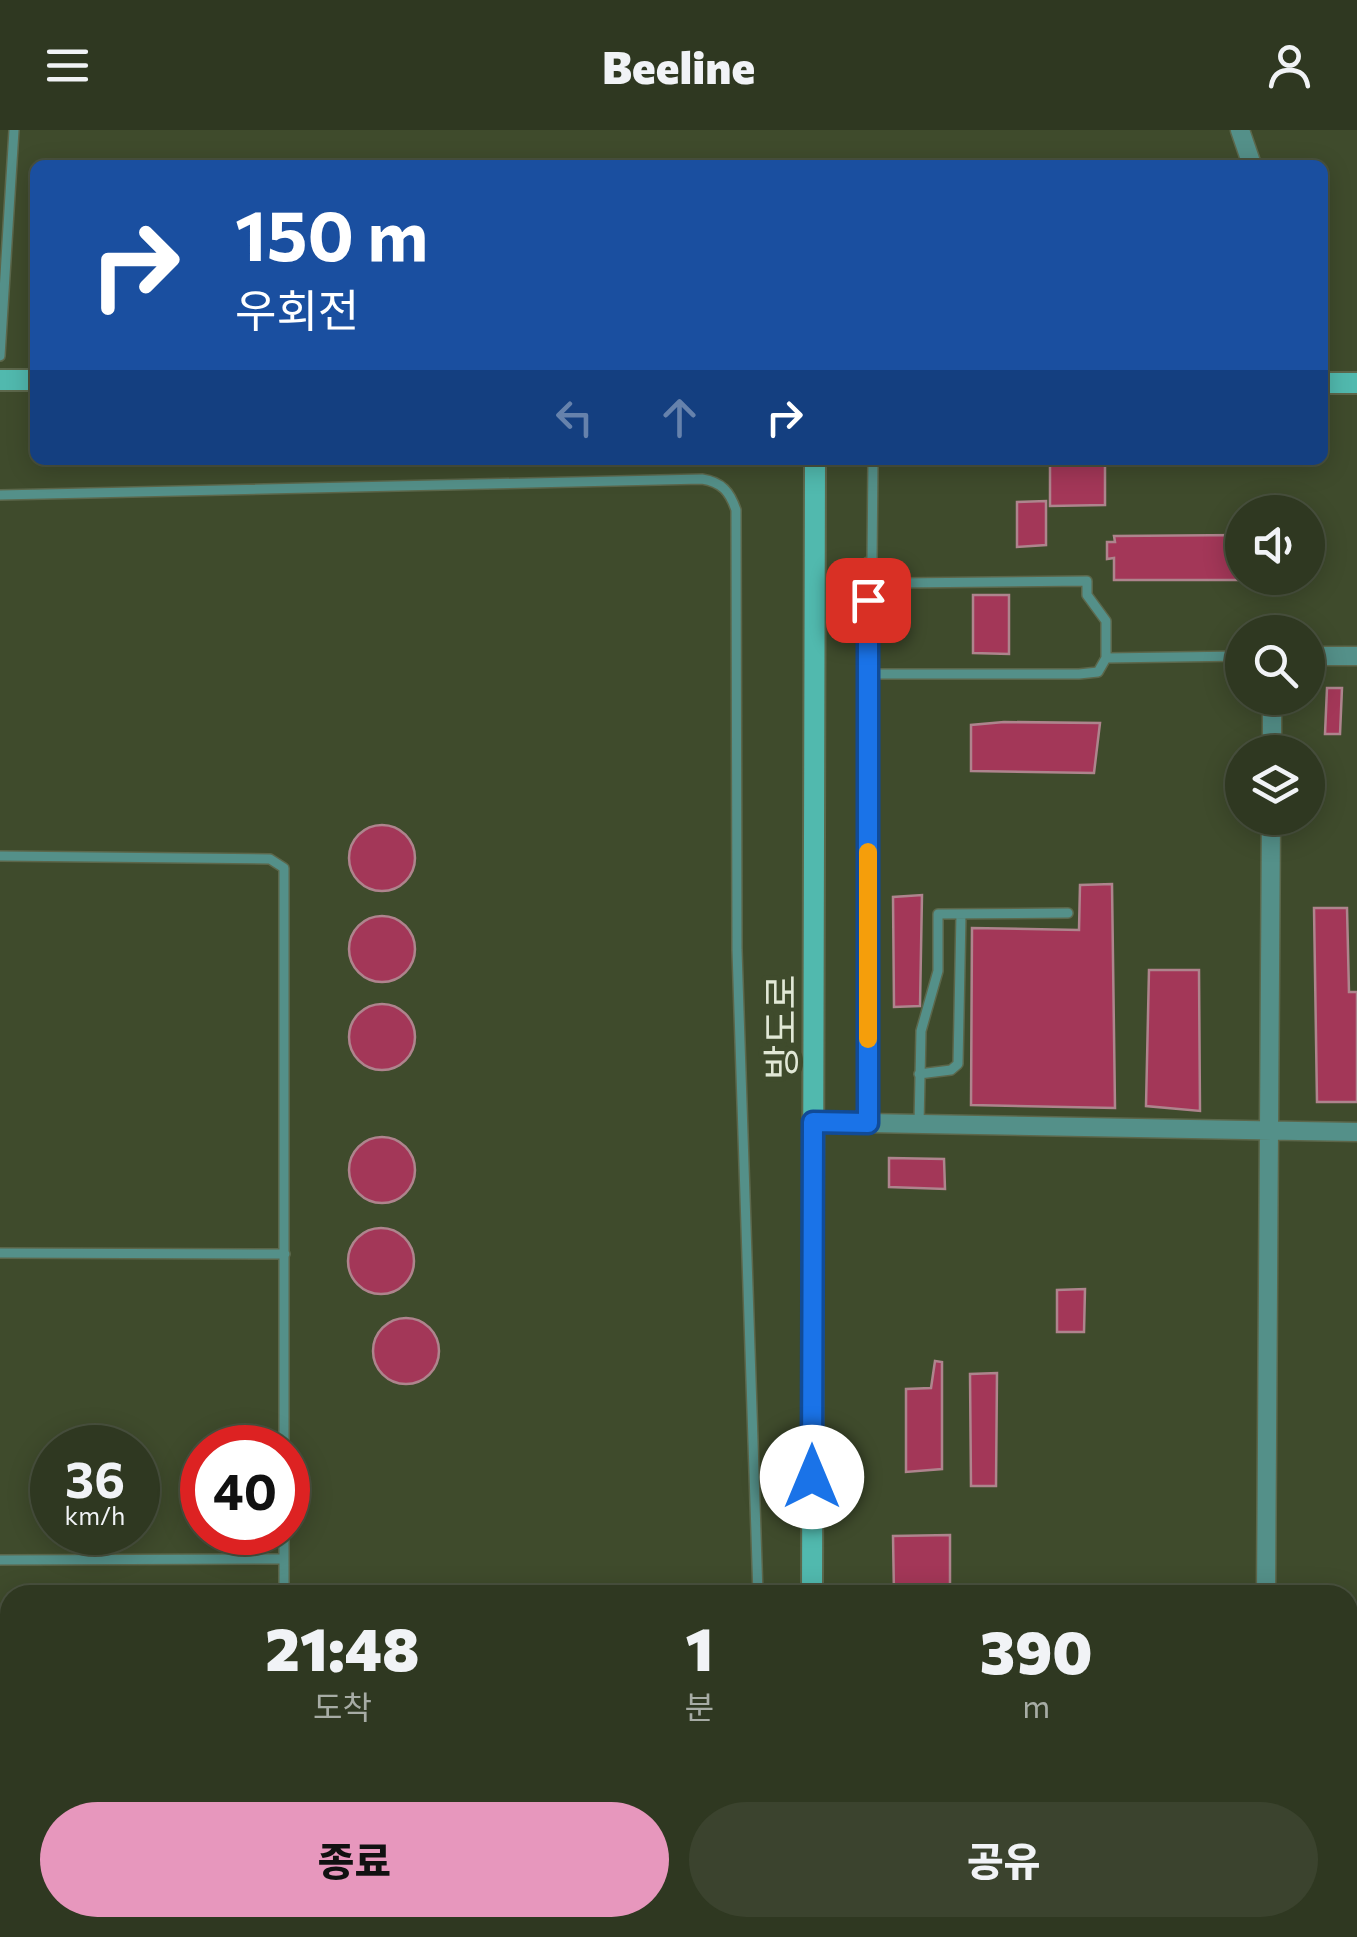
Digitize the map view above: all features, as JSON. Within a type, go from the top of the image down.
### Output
[{"type":"street","points":[[1240,130],[1250,160]]},
{"type":"street","points":[[0,380],[30,380]]},
{"type":"street","points":[[1328,383],[1357,382]]},
{"type":"street","name":"방도로","points":[[812,1585],[815,465]]},
{"type":"street","points":[[1325,656],[1357,656]]},
{"type":"street","points":[[1266,1585],[1271,835]]},
{"type":"street","points":[[813,1122],[1357,1132]]},
{"type":"lane","points":[[0,356],[14,130]]},
{"type":"lane","points":[[868,674],[1079,674],[1098,672],[1106,658],[1106,621],[1087,595],[1087,580],[900,583],[880,575],[872,561],[872,465]]},
{"type":"lane","points":[[0,495],[702,479],[723,486],[732,497],[736,510],[737,950],[758,1585]]},
{"type":"lane","points":[[868,1123],[868,562],[872,561]]},
{"type":"lane","points":[[1106,658],[1225,656]]},
{"type":"lane","points":[[0,856],[270,859],[284,868],[284,1425]]},
{"type":"lane","points":[[919,1124],[921,1032],[938,971],[938,914],[1068,913]]},
{"type":"lane","points":[[919,1074],[942,1073],[958,1064],[962,914]]},
{"type":"lane","points":[[0,1253],[285,1254]]},
{"type":"lane","points":[[284,1555],[284,1585]]},
{"type":"lane","points":[[0,1560],[284,1559]]},
{"type":"building","points":[[1050,465],[1105,465],[1105,505],[1050,506]]},
{"type":"building","points":[[1046,501],[1046,545],[1017,547],[1017,502]]},
{"type":"building","points":[[1225,535],[1225,580],[1114,580],[1114,558],[1107,559],[1107,542],[1115,542],[1114,536]]},
{"type":"building","points":[[973,595],[1009,595],[1009,654],[973,653]]},
{"type":"building","points":[[1327,688],[1342,688],[1340,734],[1325,734]]},
{"type":"building","points":[[1100,723],[1094,773],[971,771],[971,725]]},
{"type":"building","points":[[382,825],[395,827],[405,835],[413,845],[413,871],[405,881],[395,889],[382,891],[369,889],[359,881],[351,871],[349,858],[351,845],[359,835],[369,827]]},
{"type":"building","points":[[1112,884],[1115,1108],[971,1105],[972,928],[1079,930],[1080,885]]},
{"type":"building","points":[[922,895],[920,1006],[894,1007],[893,897]]},
{"type":"building","points":[[1314,908],[1347,908],[1349,992],[1357,992],[1357,1102],[1317,1102]]},
{"type":"building","points":[[382,916],[395,918],[405,926],[413,936],[413,962],[405,972],[395,980],[382,982],[369,980],[359,972],[351,962],[349,949],[351,936],[359,926],[369,918]]},
{"type":"building","points":[[1149,970],[1199,970],[1200,1111],[1146,1106]]},
{"type":"building","points":[[382,1004],[395,1006],[405,1014],[413,1024],[413,1050],[405,1060],[395,1068],[382,1070],[369,1068],[359,1060],[351,1050],[349,1037],[351,1024],[359,1014],[369,1006]]},
{"type":"building","points":[[382,1137],[395,1139],[405,1147],[413,1157],[413,1183],[405,1193],[395,1201],[382,1203],[369,1201],[359,1193],[351,1183],[349,1170],[351,1157],[359,1147],[369,1139]]},
{"type":"building","points":[[889,1158],[944,1159],[945,1189],[889,1187]]},
{"type":"building","points":[[381,1228],[394,1230],[404,1238],[412,1248],[412,1274],[404,1284],[394,1292],[381,1294],[368,1292],[358,1284],[350,1274],[348,1261],[350,1248],[358,1238],[368,1230]]},
{"type":"building","points":[[1085,1289],[1084,1332],[1057,1332],[1057,1290]]},
{"type":"building","points":[[406,1318],[419,1320],[429,1328],[437,1338],[437,1364],[429,1374],[419,1382],[406,1384],[393,1382],[383,1374],[375,1364],[373,1351],[375,1338],[383,1328],[393,1320]]},
{"type":"building","points":[[935,1361],[942,1362],[942,1469],[906,1472],[906,1389],[931,1388]]},
{"type":"building","points":[[997,1373],[996,1486],[971,1486],[970,1374]]},
{"type":"building","points":[[950,1535],[950,1585],[894,1585],[893,1536]]},
{"type":"slow traffic","points":[[868,852],[868,1039]]},
{"type":"route","points":[[812,1477],[813,1122],[868,1123],[868,600]]}]
